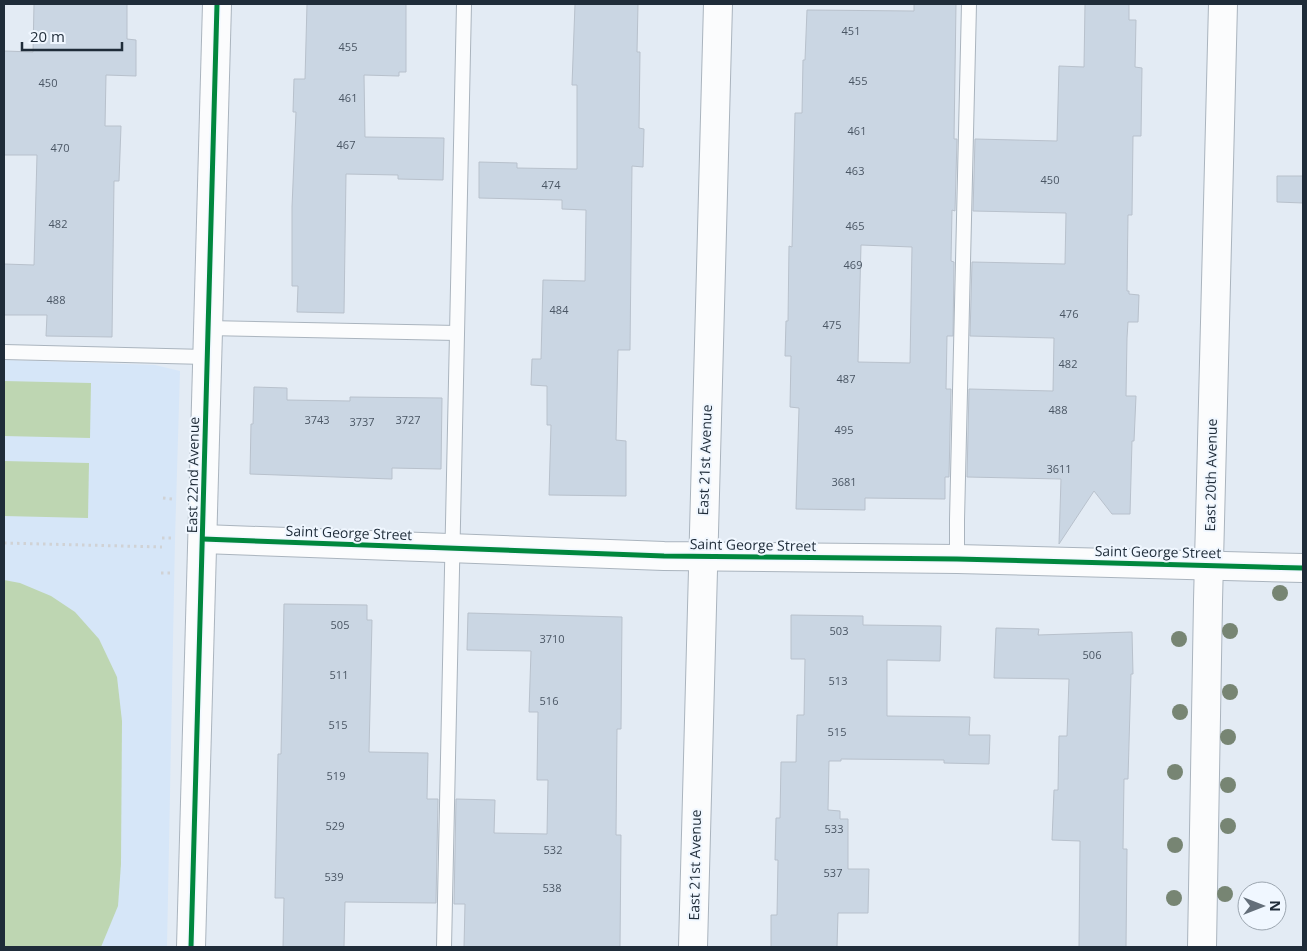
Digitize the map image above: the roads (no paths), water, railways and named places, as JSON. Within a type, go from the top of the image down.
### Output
[{"type":"street","name":"East 22nd Avenue","points":[[191,947],[217,4]]},
{"type":"street","name":"East 21st Avenue","points":[[693,947],[718,4]]},
{"type":"street","name":"East 20th Avenue","points":[[1202,947],[1209,565],[1223,4]]},
{"type":"street","name":"Saint George Street","points":[[203,539],[703,556],[957,559],[1303,568]]},
{"type":"lane","points":[[444,947],[464,4]]},
{"type":"lane","points":[[957,559],[956,520],[969,4]]},
{"type":"lane","points":[[207,328],[457,333]]},
{"type":"lane","points":[[4,352],[206,357]]}]
